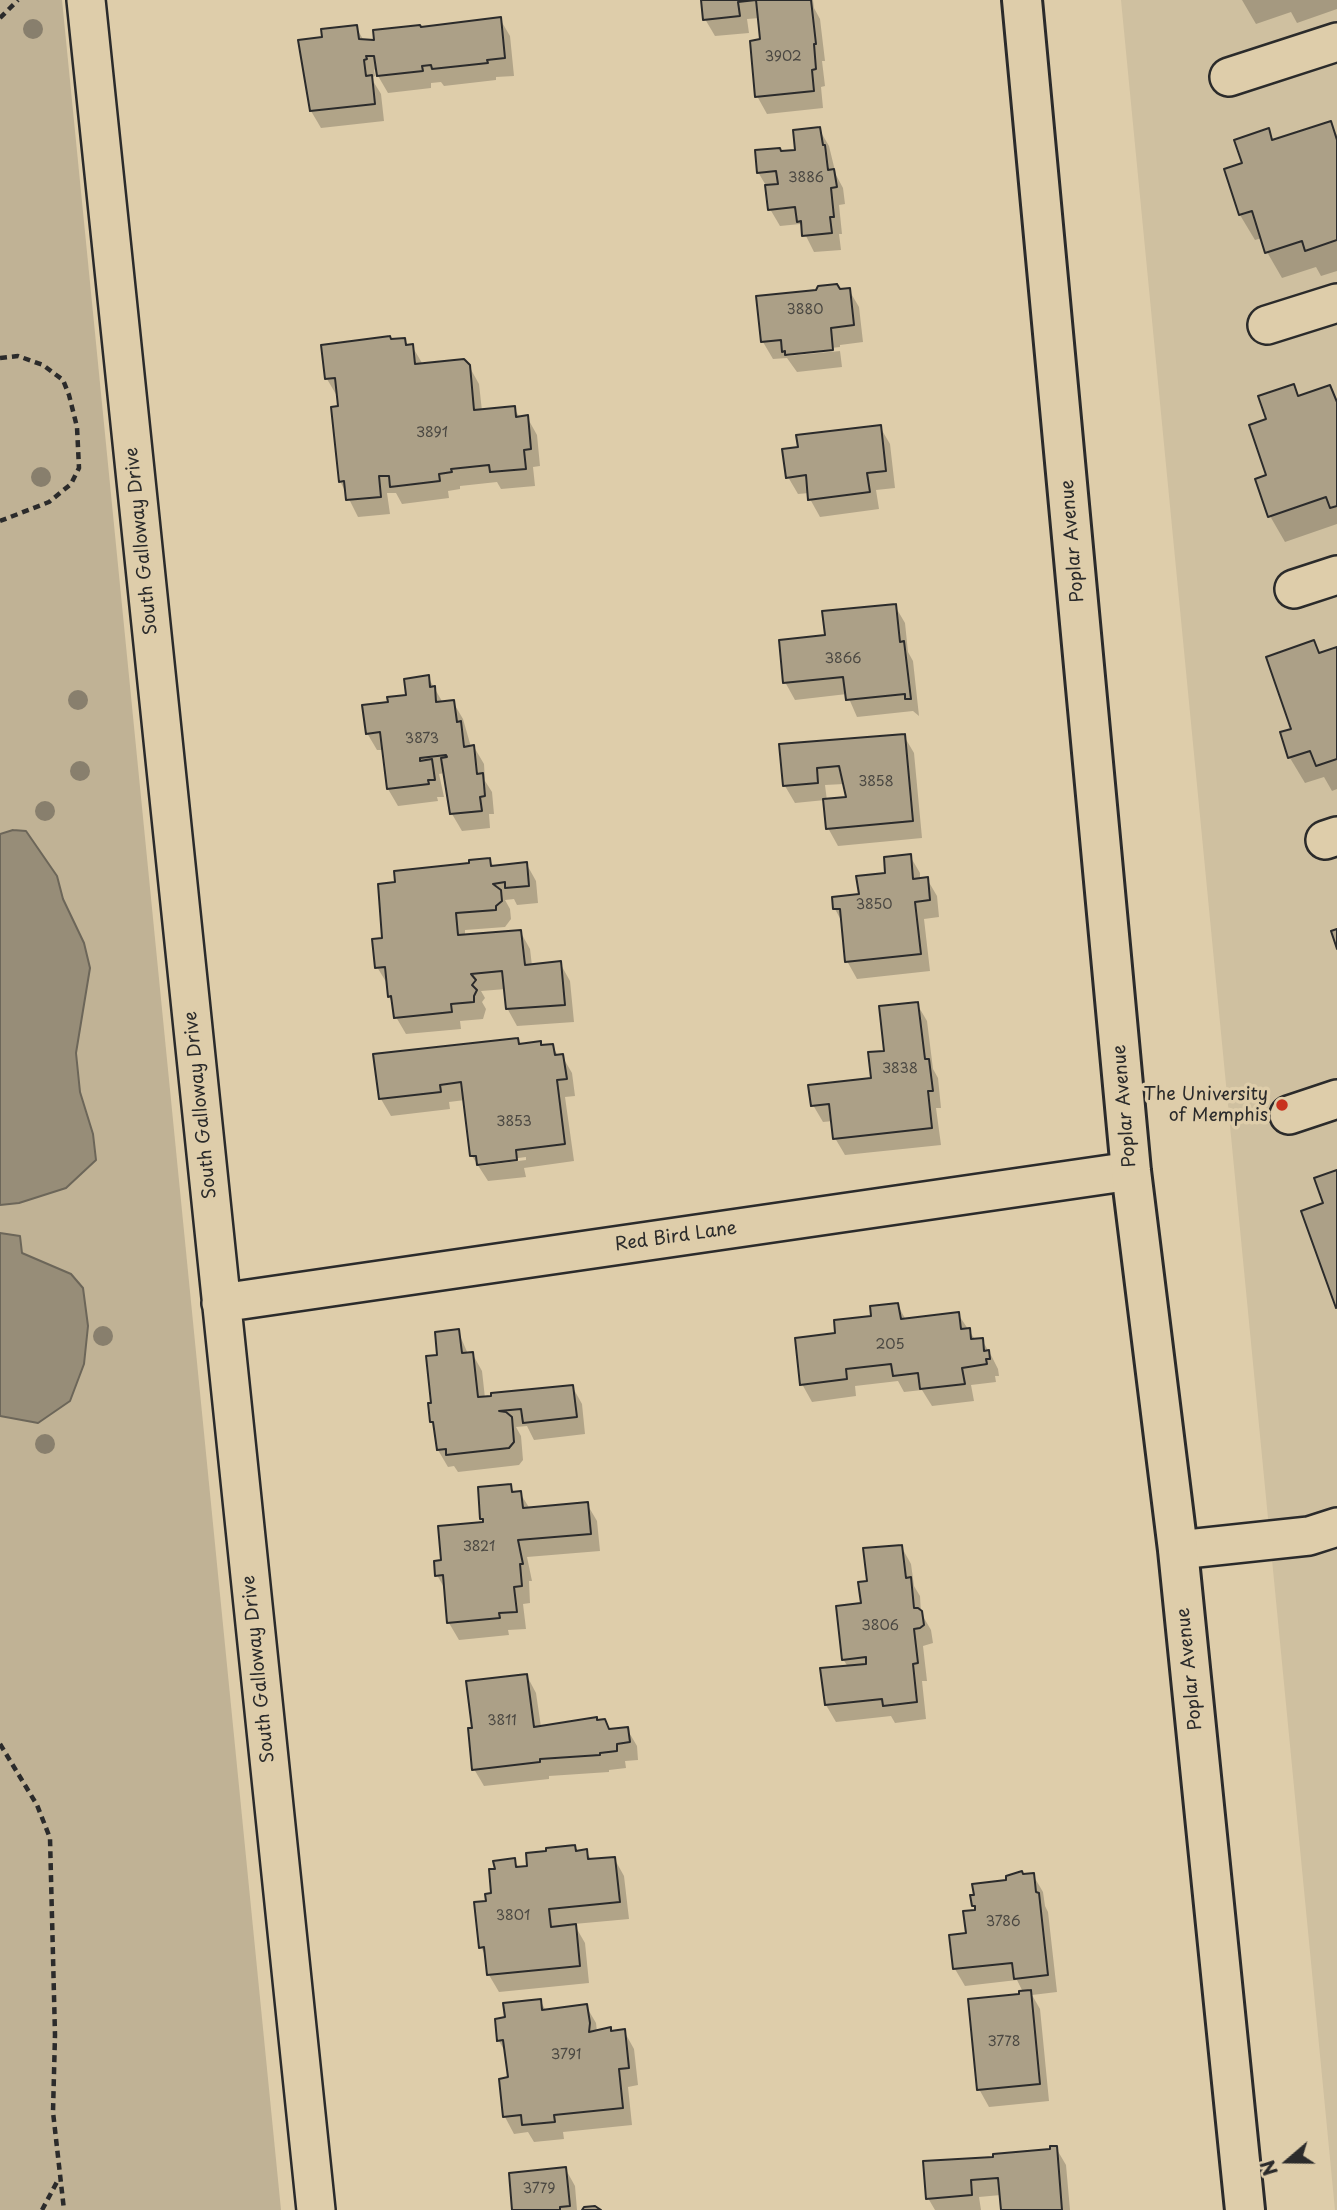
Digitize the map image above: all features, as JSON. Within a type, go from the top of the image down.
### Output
[{"type":"main road","name":"Poplar Avenue","points":[[1023,0],[1131,1171],[1178,1550],[1245,2210]]},
{"type":"street","name":"South Galloway Drive","points":[[86,0],[316,2210]]},
{"type":"street","points":[[1229,77],[1337,42]]},
{"type":"street","points":[[1267,325],[1337,303]]},
{"type":"street","points":[[1294,589],[1337,575]]},
{"type":"street","points":[[1289,1115],[1337,1099]]},
{"type":"street","name":"Red Bird Lane","points":[[221,1303],[1131,1171]]},
{"type":"street","points":[[1178,1550],[1309,1535],[1337,1527]]},
{"type":"path","points":[[0,18],[18,0]]},
{"type":"path","points":[[0,358],[19,356],[43,365],[63,380],[77,427],[79,468],[71,484],[49,502],[0,522]]},
{"type":"path","points":[[0,1744],[37,1805],[50,1838],[54,2112],[64,2210]]},
{"type":"path","points":[[42,2210],[59,2178]]},
{"type":"shaded area","points":[[0,0],[62,0],[281,2210],[0,2210]]},
{"type":"shaded area","name":"The University of Memphis","points":[[1121,0],[1337,0],[1337,2210],[1335,2210]]},
{"type":"shaded area","points":[[13,830],[26,831],[57,876],[63,899],[84,943],[90,968],[76,1053],[80,1092],[93,1134],[96,1160],[66,1188],[19,1203],[0,1205],[0,834]]},
{"type":"shaded area","points":[[0,1233],[20,1236],[22,1253],[71,1274],[83,1288],[88,1326],[84,1364],[70,1401],[38,1423],[0,1416]]},
{"type":"building","points":[[701,0],[756,0],[738,2],[740,16],[703,20]]},
{"type":"building","points":[[756,0],[811,0],[816,44],[816,69],[812,70],[814,91],[755,97],[750,41],[760,39]]},
{"type":"building","points":[[501,17],[505,58],[487,60],[488,63],[432,69],[431,65],[422,66],[423,71],[377,76],[374,56],[366,56],[366,76],[372,75],[375,104],[310,111],[298,40],[322,37],[321,29],[357,25],[359,39],[374,40],[373,30]]},
{"type":"building","points":[[1331,121],[1337,140],[1337,240],[1305,251],[1302,241],[1265,253],[1252,211],[1239,215],[1224,169],[1242,163],[1234,140],[1269,128],[1272,140]]},
{"type":"building","points":[[820,127],[828,170],[834,169],[837,187],[831,188],[834,217],[830,217],[832,233],[802,236],[801,221],[797,222],[795,207],[768,210],[765,185],[778,184],[776,171],[757,173],[755,150],[795,150],[793,130]]},
{"type":"building","points":[[837,284],[840,289],[850,288],[854,325],[831,328],[833,350],[785,355],[785,351],[782,352],[781,340],[761,342],[756,296],[816,290],[818,286]]},
{"type":"building","points":[[390,336],[391,339],[405,338],[406,345],[413,344],[415,364],[464,359],[470,365],[474,410],[515,406],[516,417],[528,415],[531,449],[524,450],[526,469],[490,472],[489,465],[451,469],[452,472],[439,474],[440,481],[390,487],[389,476],[379,476],[381,497],[346,500],[344,481],[339,482],[331,407],[338,406],[335,378],[325,379],[321,345]]},
{"type":"building","points":[[1294,384],[1298,396],[1330,385],[1337,402],[1337,506],[1330,508],[1326,497],[1268,517],[1255,479],[1266,475],[1249,425],[1266,419],[1258,396]]},
{"type":"building","points":[[881,425],[886,471],[867,473],[870,492],[808,500],[806,475],[786,478],[782,449],[798,447],[796,435]]},
{"type":"building","points":[[896,604],[900,642],[904,641],[911,699],[905,699],[905,694],[846,700],[843,677],[783,683],[779,640],[825,635],[822,611]]},
{"type":"building","points":[[1314,640],[1319,653],[1337,647],[1337,759],[1316,766],[1310,751],[1288,758],[1280,732],[1291,729],[1266,657]]},
{"type":"building","points":[[429,675],[430,687],[435,686],[436,702],[454,700],[457,722],[461,721],[464,747],[474,745],[477,774],[483,773],[485,796],[480,797],[482,811],[450,814],[441,758],[447,757],[446,755],[420,758],[420,761],[432,759],[435,780],[428,780],[429,784],[387,789],[380,732],[366,734],[362,705],[388,702],[387,697],[406,695],[404,679]]},
{"type":"building","points":[[905,734],[913,821],[826,829],[823,799],[846,797],[839,766],[817,768],[818,783],[783,786],[779,744]]},
{"type":"building","points":[[911,854],[913,879],[928,877],[930,900],[915,902],[921,954],[845,962],[840,909],[833,909],[832,897],[859,894],[856,876],[885,873],[884,857]]},
{"type":"building","points":[[490,858],[491,866],[527,862],[529,886],[505,888],[505,882],[493,884],[501,890],[502,901],[496,906],[496,910],[456,913],[458,935],[521,930],[525,965],[561,961],[565,1005],[506,1009],[502,971],[471,974],[476,980],[472,985],[477,990],[474,1002],[451,1004],[452,1012],[394,1018],[391,996],[388,997],[385,967],[375,968],[372,939],[382,938],[378,884],[395,882],[394,871],[469,863],[469,860]]},
{"type":"building","points":[[1337,929],[1337,949],[1331,931]]},
{"type":"building","points":[[918,1002],[925,1059],[929,1059],[933,1091],[928,1091],[932,1128],[833,1139],[829,1104],[811,1106],[808,1085],[871,1078],[868,1052],[884,1051],[879,1006]]},
{"type":"building","points":[[518,1038],[519,1044],[541,1041],[541,1045],[553,1044],[555,1055],[563,1054],[567,1079],[557,1080],[565,1144],[516,1150],[517,1160],[477,1165],[476,1156],[470,1156],[461,1082],[440,1085],[441,1092],[379,1099],[373,1054]]},
{"type":"building","points":[[1337,1170],[1336,1308],[1301,1211],[1323,1203],[1314,1178]]},
{"type":"building","points":[[898,1303],[901,1319],[959,1312],[961,1329],[970,1328],[971,1339],[983,1338],[984,1351],[989,1350],[990,1359],[986,1359],[987,1364],[962,1368],[965,1384],[920,1389],[918,1373],[893,1376],[891,1364],[846,1369],[847,1379],[800,1385],[795,1338],[835,1333],[834,1320],[871,1316],[870,1306]]},
{"type":"building","points":[[459,1329],[462,1353],[473,1352],[478,1397],[491,1396],[491,1393],[573,1385],[577,1417],[523,1423],[521,1409],[499,1411],[512,1417],[514,1442],[509,1448],[446,1455],[446,1449],[437,1450],[433,1422],[430,1422],[428,1403],[431,1403],[426,1356],[437,1355],[435,1332]]},
{"type":"building","points":[[511,1484],[512,1492],[521,1491],[523,1508],[588,1502],[591,1534],[518,1540],[523,1564],[520,1564],[522,1586],[514,1587],[517,1612],[499,1613],[500,1618],[447,1623],[443,1575],[435,1576],[434,1561],[441,1560],[438,1526],[483,1522],[483,1519],[480,1519],[478,1487]]},
{"type":"building","points":[[902,1545],[906,1578],[911,1577],[914,1608],[922,1611],[924,1625],[914,1629],[918,1663],[913,1664],[917,1702],[883,1706],[882,1699],[825,1705],[820,1668],[866,1664],[866,1657],[842,1660],[836,1606],[861,1603],[858,1582],[867,1581],[863,1548]]},
{"type":"building","points":[[527,1674],[534,1727],[597,1717],[597,1720],[605,1719],[609,1729],[628,1727],[630,1742],[617,1744],[617,1751],[600,1755],[540,1759],[540,1762],[472,1770],[468,1728],[472,1728],[466,1681]]},
{"type":"building","points":[[575,1845],[576,1851],[587,1849],[588,1859],[615,1857],[620,1902],[549,1909],[551,1927],[576,1924],[580,1966],[487,1975],[484,1947],[479,1948],[474,1902],[486,1901],[485,1894],[491,1893],[489,1869],[495,1869],[493,1861],[515,1858],[516,1867],[527,1866],[526,1853]]},
{"type":"building","points":[[1022,1871],[1023,1874],[1034,1873],[1036,1892],[1039,1893],[1048,1975],[1014,1979],[1012,1963],[953,1969],[949,1935],[966,1933],[963,1911],[975,1910],[970,1895],[974,1895],[972,1884],[1006,1880],[1006,1876]]},
{"type":"building","points":[[1031,1990],[1040,2084],[977,2090],[968,1999],[1019,1994],[1019,1991]]},
{"type":"building","points":[[541,1999],[542,2010],[587,2004],[589,2032],[611,2027],[611,2031],[625,2029],[629,2068],[619,2069],[623,2108],[554,2115],[555,2122],[522,2125],[521,2115],[503,2117],[499,2079],[508,2077],[503,2040],[497,2041],[495,2019],[505,2017],[503,2003]]},
{"type":"building","points":[[1050,2146],[1057,2146],[1062,2210],[1001,2210],[998,2178],[971,2180],[972,2195],[926,2199],[923,2161],[993,2157],[993,2154],[1050,2149]]},
{"type":"building","points":[[566,2167],[570,2206],[560,2207],[560,2210],[512,2210],[509,2173]]},
{"type":"building","points":[[595,2206],[601,2210],[582,2210],[584,2207]]},
{"type":"place","name":"The University of Memphis","points":[[1282,1105]]}]
